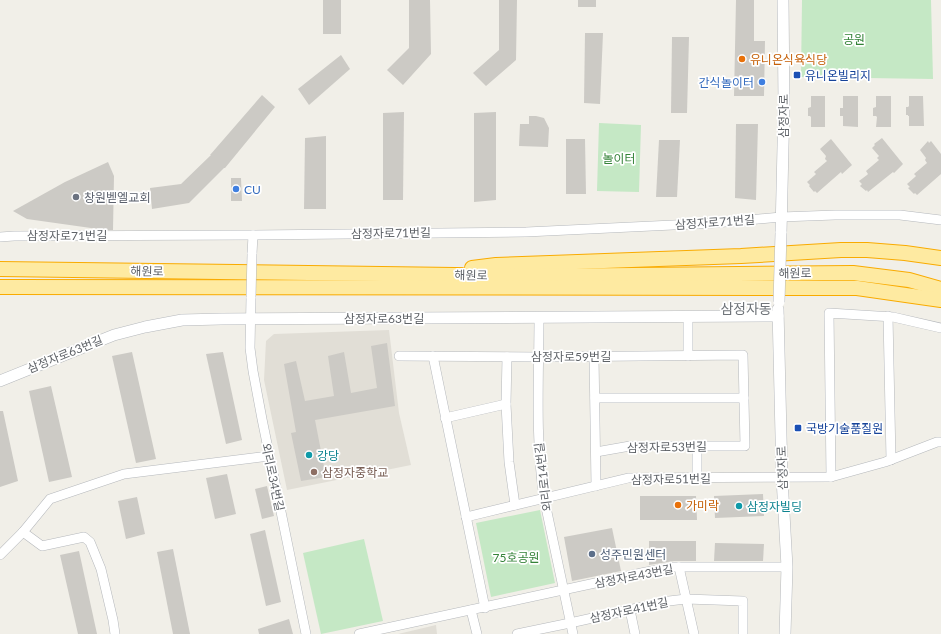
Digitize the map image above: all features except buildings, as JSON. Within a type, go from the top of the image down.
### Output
[{"type":"highway","points":[[434,275],[496,265],[741,256],[841,250],[867,250],[905,253],[941,258]]},
{"type":"highway","name":"해원로","points":[[0,269],[532,276],[853,273],[909,280],[941,289]]},
{"type":"highway","name":"해원로","points":[[0,287],[857,288],[941,300]]},
{"type":"street","name":"삼정자로","points":[[783,0],[784,104],[778,316],[782,478],[787,567],[785,634]]},
{"type":"street","name":"삼정자로71번길","points":[[0,237],[526,232],[715,223],[781,217],[835,215],[900,215],[941,220]]},
{"type":"street","name":"외리로34번길","points":[[253,235],[250,348],[253,371],[306,634]]},
{"type":"street","points":[[831,477],[829,313],[888,316],[941,328]]},
{"type":"street","points":[[688,316],[688,356]]},
{"type":"street","name":"삼정자로63번길","points":[[0,381],[114,335],[182,320],[251,318],[778,316]]},
{"type":"street","points":[[888,316],[890,460]]},
{"type":"street","name":"외리로14번길","points":[[539,317],[538,444],[541,477],[544,498],[573,634]]},
{"type":"street","name":"삼정자로59번길","points":[[399,356],[539,357],[743,355]]},
{"type":"street","name":"삼정자로53번길","points":[[596,452],[630,446],[745,446],[743,355]]},
{"type":"street","points":[[433,356],[484,608]]},
{"type":"street","points":[[507,356],[506,404],[509,462],[515,505]]},
{"type":"street","points":[[594,356],[596,486]]},
{"type":"street","points":[[595,398],[744,398]]},
{"type":"street","points":[[445,418],[506,404]]},
{"type":"street","name":"삼정자로51번길","points":[[466,517],[628,478],[831,477],[890,460],[936,442],[941,442]]},
{"type":"street","points":[[697,446],[697,478]]},
{"type":"street","points":[[0,555],[23,532],[50,499],[124,474],[269,456]]},
{"type":"street","points":[[23,532],[42,546],[84,537],[90,542],[101,569],[115,634]]},
{"type":"street","name":"삼정자로43번길","points":[[359,634],[674,567],[787,567]]},
{"type":"street","points":[[679,567],[694,634]]},
{"type":"street","name":"삼정자로41번길","points":[[517,634],[536,632],[669,601],[686,599],[743,601],[744,634]]},
{"type":"street","points":[[471,610],[477,634]]},
{"type":"street","points":[[630,610],[635,634]]},
{"type":"shaded area","name":"삼정자중학교","points":[[389,330],[399,413],[411,465],[287,490],[264,380],[266,341],[274,334]]},
{"type":"shaded area","points":[[436,625],[437,634],[398,634]]},
{"type":"green space","name":"공원","points":[[802,0],[931,0],[933,79],[801,77]]},
{"type":"green space","name":"놀이터","points":[[599,123],[641,125],[639,192],[597,191]]},
{"type":"green space","name":"75호공원","points":[[540,510],[555,583],[491,597],[476,523]]},
{"type":"green space","points":[[364,539],[383,621],[321,634],[303,553]]},
{"type":"place","name":"유니온식육식당","points":[[742,59]]},
{"type":"place","name":"유니온빌리지","points":[[797,75]]},
{"type":"place","name":"간식놀이터","points":[[762,82]]},
{"type":"place","name":"CU","points":[[236,189]]},
{"type":"place","name":"창원벧엘교회","points":[[76,197]]},
{"type":"place","name":"국방기술품질원","points":[[798,428]]},
{"type":"place","name":"강당","points":[[309,455]]},
{"type":"place","name":"삼정자중학교","points":[[314,472]]},
{"type":"place","name":"가미락","points":[[678,505]]},
{"type":"place","name":"삼정자빌딩","points":[[739,506]]},
{"type":"place","name":"성주민원센터","points":[[592,554]]},
{"type":"district","name":"삼정자동","points":[[746,308]]}]
